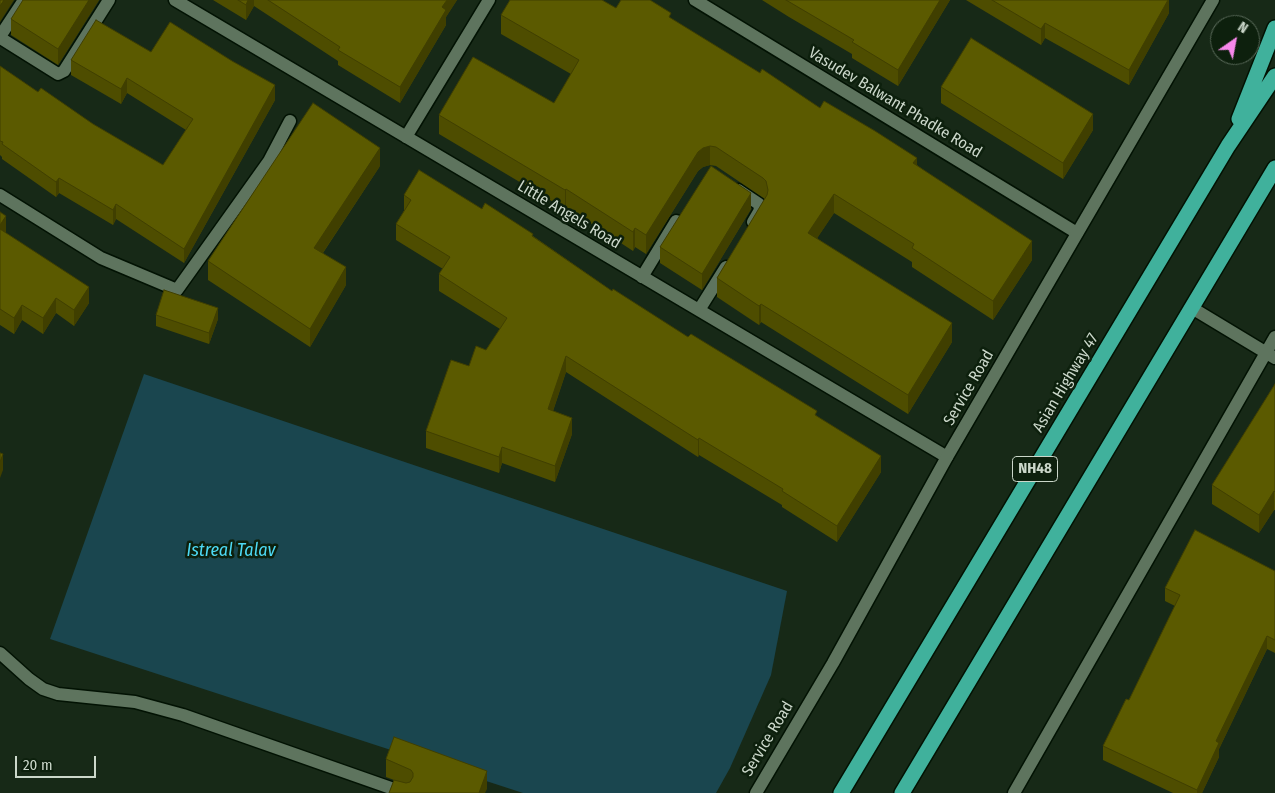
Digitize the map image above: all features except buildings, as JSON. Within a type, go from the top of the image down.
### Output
[{"type":"highway","points":[[1228,146],[1275,28]]},
{"type":"highway","name":"NH48","points":[[1228,146],[1275,76]]},
{"type":"highway","name":"Asian Highway 47","points":[[841,793],[1228,146]]},
{"type":"highway","points":[[902,793],[1274,170]]},
{"type":"street","points":[[24,0],[1,35],[2,39],[58,74],[64,71],[109,0]]},
{"type":"street","name":"Little Angels Road","points":[[175,0],[947,457]]},
{"type":"street","points":[[406,137],[489,0]]},
{"type":"street","name":"Vasudev Balwant Phadke Road","points":[[695,0],[1078,233]]},
{"type":"street","name":"Service Road","points":[[756,793],[947,457],[1213,0]]},
{"type":"street","points":[[0,195],[101,258],[177,290],[269,161],[290,121]]},
{"type":"street","points":[[727,183],[759,204],[760,210],[745,234]]},
{"type":"street","points":[[642,277],[684,208]]},
{"type":"street","points":[[699,310],[730,259]]},
{"type":"street","points":[[1192,308],[1270,356]]},
{"type":"street","points":[[1014,793],[1270,356],[1275,337]]},
{"type":"street","points":[[0,653],[43,689],[58,694],[135,702],[183,715],[405,793]]},
{"type":"water","name":"Istreal Talav","points":[[144,374],[787,591],[771,675],[730,768],[716,793],[523,793],[50,639]]}]
